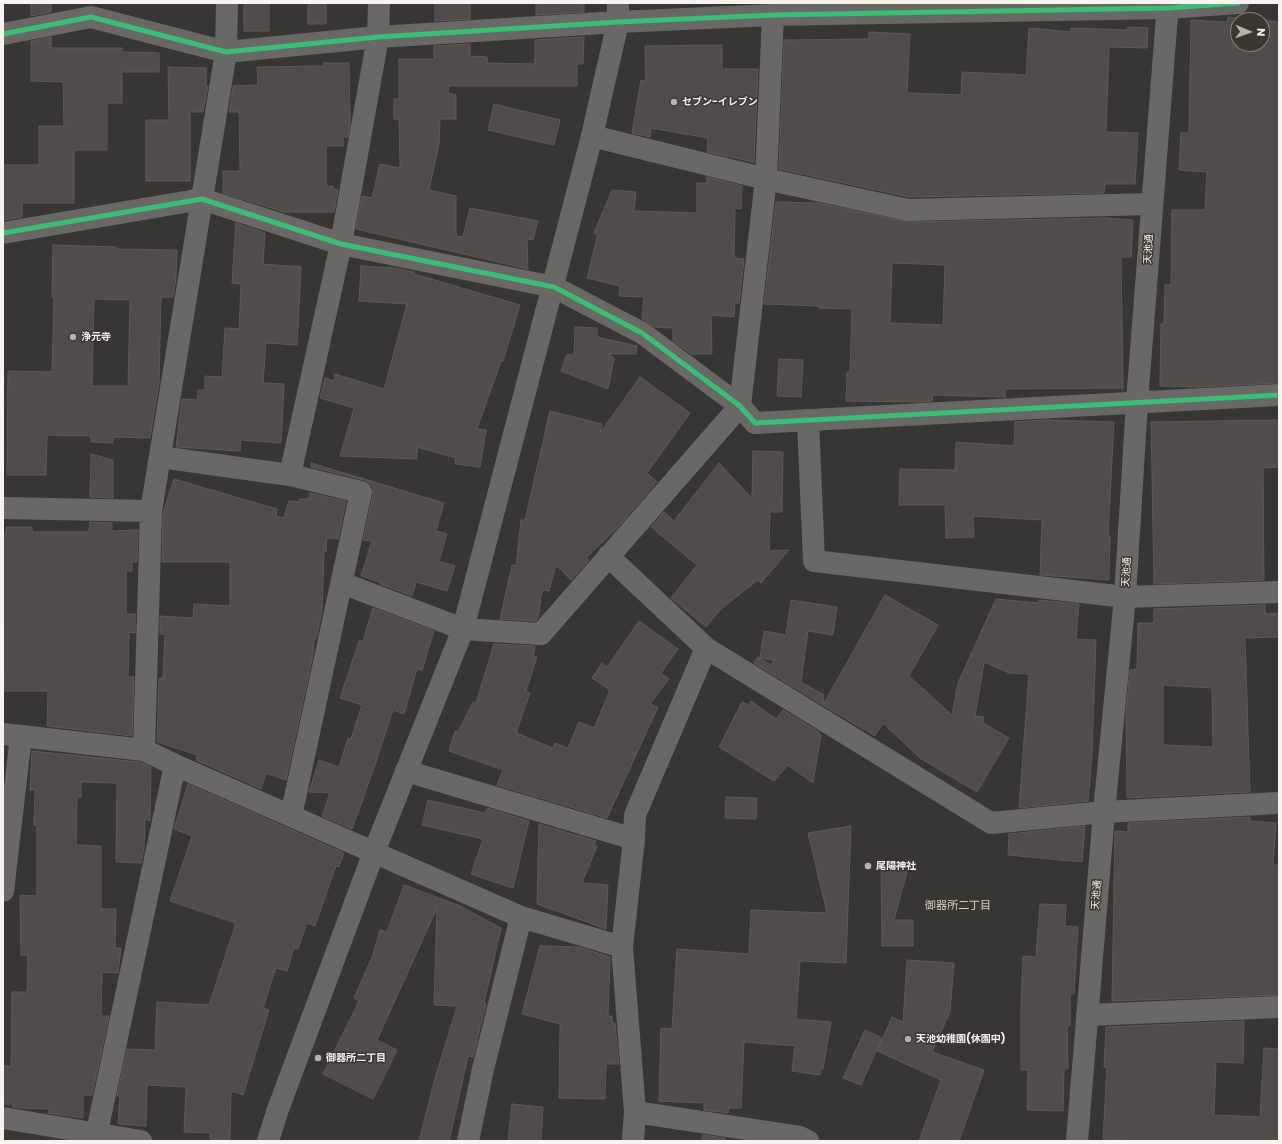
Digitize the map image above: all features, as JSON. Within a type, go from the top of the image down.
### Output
[{"type":"street","points":[[144,750],[151,511],[226,52],[227,3]]},
{"type":"street","points":[[290,475],[341,244],[378,37],[379,3]]},
{"type":"street","points":[[3,34],[91,17],[226,52],[378,37],[620,9],[773,15],[896,8],[1168,6],[1238,3]]},
{"type":"street","name":"天池通","points":[[1077,1141],[1104,812],[1125,597],[1137,402],[1168,6]]},
{"type":"street","points":[[268,1141],[277,1112],[374,852],[463,629],[554,287],[592,136],[620,9]]},
{"type":"street","points":[[342,583],[463,629],[540,634],[740,406],[766,179],[773,15]]},
{"type":"street","points":[[592,136],[766,179],[908,210],[1152,204]]},
{"type":"street","points":[[3,233],[202,199],[341,244],[554,287],[642,333],[740,406],[755,423],[1279,395]]},
{"type":"street","points":[[808,420],[814,561],[1125,597],[1279,592]]},
{"type":"street","points":[[160,457],[290,475],[361,492],[291,816]]},
{"type":"street","points":[[3,508],[151,511]]},
{"type":"street","points":[[608,556],[706,648],[991,823],[1104,812],[1279,803]]},
{"type":"street","points":[[633,1141],[636,1112],[622,947],[634,839],[634,815],[706,648]]},
{"type":"street","points":[[3,891],[12,735],[144,750],[520,917],[622,947]]},
{"type":"street","points":[[96,1137],[175,765]]},
{"type":"street","points":[[406,771],[634,839]]},
{"type":"street","points":[[468,1141],[483,1069],[520,917]]},
{"type":"street","points":[[1087,1015],[1279,1007]]},
{"type":"street","points":[[636,1112],[800,1137],[808,1141]]},
{"type":"street","points":[[3,1118],[96,1137],[141,1141]]},
{"type":"building","points":[[31,3],[51,3],[51,12],[31,16]]},
{"type":"building","points":[[244,3],[269,3],[269,31],[244,31]]},
{"type":"building","points":[[308,3],[326,3],[326,24],[308,24]]},
{"type":"building","points":[[435,3],[470,3],[470,19],[435,21]]},
{"type":"building","points":[[536,3],[584,3],[584,12],[536,15]]},
{"type":"building","points":[[1228,17],[1230,17],[1230,52],[1270,52],[1270,21],[1279,22],[1279,383],[1199,387],[1160,386],[1161,324],[1164,324],[1165,285],[1171,285],[1172,210],[1205,210],[1207,172],[1179,170],[1181,133],[1189,133],[1191,20],[1227,22]]},
{"type":"building","points":[[1128,27],[1148,28],[1147,48],[1109,47],[1106,132],[1138,133],[1135,184],[1105,184],[1104,193],[909,197],[779,169],[784,40],[869,39],[869,32],[910,34],[907,93],[961,95],[962,72],[1026,75],[1029,28],[1071,32],[1071,28],[1128,30]]},
{"type":"building","points":[[51,37],[51,48],[122,48],[122,52],[159,53],[159,72],[122,72],[122,103],[107,103],[107,150],[74,150],[74,203],[22,203],[22,217],[3,220],[3,165],[39,165],[39,126],[64,126],[63,82],[31,81],[31,41]]},
{"type":"building","points":[[584,37],[583,64],[577,64],[577,86],[449,86],[448,93],[456,95],[456,119],[440,119],[439,144],[429,190],[456,196],[456,236],[463,237],[470,208],[538,221],[533,240],[527,239],[528,269],[356,229],[362,196],[372,198],[380,164],[400,168],[399,119],[394,119],[394,99],[399,99],[399,59],[434,59],[434,46],[470,44],[470,56],[487,57],[487,63],[535,64],[535,40]]},
{"type":"building","points":[[722,45],[722,69],[758,69],[754,162],[707,152],[708,138],[651,128],[650,137],[632,133],[641,80],[646,81],[645,46]]},
{"type":"building","points":[[324,63],[349,63],[350,123],[348,137],[343,137],[343,146],[326,146],[326,186],[333,186],[333,189],[338,190],[334,212],[284,212],[223,193],[223,171],[240,171],[239,112],[229,112],[233,86],[258,85],[257,67],[324,66]]},
{"type":"building","points":[[168,67],[206,68],[206,86],[208,86],[203,112],[190,112],[190,181],[146,181],[146,120],[169,120]]},
{"type":"building","points":[[494,104],[560,120],[554,145],[488,130]]},
{"type":"building","points":[[707,177],[742,186],[741,209],[735,208],[734,258],[744,259],[739,303],[735,303],[734,317],[711,315],[712,354],[691,354],[673,341],[673,328],[654,327],[642,319],[644,297],[619,296],[620,286],[587,278],[598,234],[594,233],[612,190],[636,192],[634,211],[697,213],[697,183],[707,183]]},
{"type":"building","points":[[776,202],[818,203],[908,222],[1104,218],[1133,220],[1131,257],[1121,257],[1123,388],[1005,389],[1005,397],[933,395],[932,401],[923,402],[846,401],[847,372],[850,372],[852,309],[764,304]],"holes":[[[892,263],[945,265],[943,325],[890,323]]]},
{"type":"building","points":[[236,223],[265,233],[263,264],[301,267],[297,345],[266,343],[263,383],[284,384],[281,443],[241,440],[240,451],[176,447],[182,399],[197,400],[198,390],[205,390],[205,376],[222,377],[225,328],[239,329],[241,284],[232,283]]},
{"type":"building","points":[[53,245],[116,247],[116,249],[177,250],[176,278],[173,297],[161,297],[159,382],[150,438],[113,437],[113,443],[91,442],[91,436],[47,435],[46,475],[7,475],[8,371],[52,372],[54,297],[52,297]],"holes":[[[94,299],[130,300],[128,386],[92,386]]]},
{"type":"building","points":[[361,266],[395,268],[414,272],[414,274],[520,305],[503,361],[501,361],[477,429],[486,430],[480,467],[455,464],[456,458],[417,447],[417,459],[340,456],[354,408],[320,398],[325,378],[334,381],[335,374],[384,389],[407,304],[359,301]]},
{"type":"building","points":[[575,327],[597,328],[597,337],[637,346],[636,354],[608,354],[614,358],[608,389],[561,371],[567,354],[574,356]]},
{"type":"building","points":[[779,359],[803,360],[801,397],[777,396]]},
{"type":"building","points":[[640,377],[690,413],[647,473],[657,482],[620,525],[586,558],[589,560],[571,580],[556,565],[549,591],[542,590],[538,618],[536,621],[500,619],[512,565],[516,566],[521,520],[525,520],[550,411],[602,424],[600,433]]},
{"type":"building","points":[[1047,420],[1114,422],[1108,536],[1110,536],[1109,580],[1040,575],[1042,520],[973,516],[974,537],[946,538],[945,505],[899,505],[900,469],[955,470],[956,442],[1014,446],[1015,422]]},
{"type":"building","points":[[1279,420],[1279,467],[1263,468],[1264,580],[1154,584],[1151,422]]},
{"type":"building","points":[[753,451],[783,452],[782,512],[770,512],[769,551],[789,550],[761,583],[758,580],[721,609],[706,627],[671,598],[697,565],[651,527],[664,512],[674,521],[719,463],[752,498]]},
{"type":"building","points":[[91,454],[113,460],[113,498],[90,497]]},
{"type":"building","points":[[311,463],[444,503],[436,531],[447,534],[439,561],[455,566],[447,591],[416,582],[412,596],[380,584],[380,582],[361,576],[372,541],[363,540],[373,495],[373,488],[370,483],[364,480],[311,467]]},
{"type":"building","points":[[174,479],[277,509],[276,516],[284,518],[289,501],[300,502],[300,499],[309,499],[310,493],[346,501],[338,539],[327,538],[326,552],[324,552],[322,612],[316,639],[314,639],[313,655],[286,780],[266,773],[261,789],[196,760],[197,755],[157,742],[159,678],[163,678],[165,634],[160,634],[160,616],[193,618],[194,604],[230,606],[230,562],[162,562],[163,513]]},
{"type":"building","points":[[90,522],[112,523],[112,531],[138,530],[137,562],[132,562],[132,571],[126,571],[126,614],[135,614],[135,633],[129,632],[128,677],[134,677],[132,736],[47,726],[48,691],[4,691],[3,534],[6,534],[6,527],[32,527],[32,532],[89,532]]},
{"type":"building","points":[[885,595],[938,625],[909,676],[952,715],[958,683],[996,599],[1039,603],[1039,600],[1079,604],[1076,639],[1096,640],[1092,754],[1088,801],[1019,808],[1029,674],[1009,673],[984,662],[975,716],[984,717],[983,723],[1009,738],[977,792],[920,758],[883,723],[875,736],[823,705]]},
{"type":"building","points":[[791,600],[837,607],[833,635],[808,631],[801,682],[824,695],[823,705],[754,663],[758,657],[771,665],[774,660],[760,658],[764,631],[786,635]]},
{"type":"building","points":[[1265,605],[1265,614],[1279,613],[1279,637],[1245,638],[1250,792],[1127,798],[1126,712],[1130,670],[1137,669],[1138,623],[1154,623],[1154,609]],"holes":[[[1163,685],[1212,688],[1213,747],[1163,745]]]},
{"type":"building","points":[[373,608],[434,631],[422,670],[417,669],[404,714],[393,710],[352,829],[322,816],[330,793],[309,792],[319,760],[339,767],[348,738],[351,739],[362,705],[340,698],[359,641],[363,641]]},
{"type":"building","points":[[639,621],[678,649],[661,673],[669,679],[650,704],[658,707],[607,818],[497,785],[503,770],[449,751],[455,731],[458,732],[473,702],[476,703],[494,644],[535,646],[533,656],[537,657],[526,691],[530,693],[516,733],[553,748],[555,743],[568,748],[579,722],[594,728],[610,690],[592,678],[602,663],[607,667]]},
{"type":"building","points":[[751,701],[776,719],[783,710],[819,732],[818,734],[821,735],[813,783],[788,765],[774,781],[719,747],[742,702],[749,705]]},
{"type":"building","points":[[32,751],[140,762],[151,767],[150,821],[145,819],[144,849],[141,863],[116,862],[117,783],[81,782],[81,797],[77,797],[76,845],[101,846],[101,909],[116,909],[115,948],[121,948],[118,973],[102,972],[101,1016],[109,1016],[92,1095],[83,1095],[83,1118],[48,1113],[49,1109],[20,1108],[13,1107],[13,1104],[3,1104],[3,1066],[11,1066],[12,992],[27,992],[28,955],[21,955],[20,895],[37,896],[37,825],[34,825],[35,790],[30,790]]},
{"type":"building","points":[[188,784],[344,853],[339,867],[336,866],[315,926],[307,923],[298,949],[294,948],[287,971],[276,968],[263,1008],[269,1010],[243,1095],[231,1091],[230,1140],[210,1139],[210,1133],[184,1132],[186,1087],[147,1085],[146,1126],[118,1124],[120,1096],[117,1096],[127,1049],[155,1050],[157,1002],[209,1005],[236,923],[170,901],[192,836],[174,829]]},
{"type":"building","points":[[726,797],[757,798],[756,819],[725,818]]},
{"type":"building","points":[[428,800],[485,813],[487,808],[529,821],[513,888],[471,874],[483,839],[422,825]]},
{"type":"building","points":[[1250,817],[1250,821],[1276,823],[1273,865],[1279,865],[1279,995],[1112,1001],[1115,831],[1128,832],[1128,823]]},
{"type":"building","points":[[539,824],[596,841],[594,845],[597,846],[582,883],[608,885],[606,929],[537,904]]},
{"type":"building","points":[[851,826],[846,963],[800,961],[796,1019],[831,1022],[823,1069],[821,1068],[820,1075],[792,1071],[795,1046],[744,1042],[741,1108],[729,1108],[728,1113],[704,1110],[704,1103],[659,1101],[661,1028],[672,1029],[677,949],[749,954],[751,910],[827,913],[808,833]]},
{"type":"building","points":[[1085,826],[1082,862],[1008,855],[1009,834]]},
{"type":"building","points":[[881,865],[907,872],[894,920],[913,920],[913,946],[882,946]]},
{"type":"building","points":[[404,885],[458,905],[501,928],[484,1003],[486,1004],[473,1057],[468,1056],[449,1141],[419,1141],[434,1082],[457,1006],[434,1005],[437,908],[377,1040],[397,1050],[373,1099],[323,1074],[359,1001],[354,998],[373,955],[380,930],[387,932]]},
{"type":"building","points":[[1040,904],[1066,905],[1065,926],[1078,927],[1074,994],[1070,994],[1070,1026],[1067,1026],[1068,1069],[1064,1069],[1063,1111],[1027,1110],[1028,1070],[1021,1070],[1023,956],[1036,957]]},
{"type":"building","points":[[540,946],[579,947],[610,957],[608,1016],[612,1016],[612,1023],[615,1023],[619,1064],[606,1064],[605,1099],[559,1098],[560,1024],[522,1014]]},
{"type":"building","points":[[907,960],[954,963],[950,1012],[932,1052],[984,1070],[959,1141],[919,1141],[941,1080],[877,1051],[892,1017],[903,1022]]},
{"type":"building","points":[[1244,1021],[1243,1063],[1216,1062],[1214,1115],[1260,1117],[1264,1048],[1279,1049],[1279,1141],[1140,1141],[1103,1139],[1107,1067],[1104,1067],[1106,1027]]},
{"type":"building","points":[[865,1030],[882,1038],[861,1085],[843,1078]]},
{"type":"building","points":[[512,1104],[543,1107],[541,1141],[508,1141]]},
{"type":"building","points":[[703,1135],[725,1138],[724,1141],[702,1141]]},
{"type":"cycle path","points":[[3,34],[91,17],[226,52],[378,37],[618,22],[773,15],[1168,8],[1238,3]]},
{"type":"cycle path","points":[[3,233],[202,199],[341,244],[554,287],[642,333],[740,406],[755,423],[1279,395]]},
{"type":"place","name":"セブン-イレブン","points":[[674,102]]},
{"type":"place","name":"浄元寺","points":[[73,337]]},
{"type":"place","name":"尾陽神社","points":[[868,866]]},
{"type":"place","name":"天池幼稚園(休園中)","points":[[908,1039]]},
{"type":"place","name":"御器所二丁目","points":[[318,1058]]},
{"type":"district","name":"御器所二丁目","points":[[958,906]]}]
